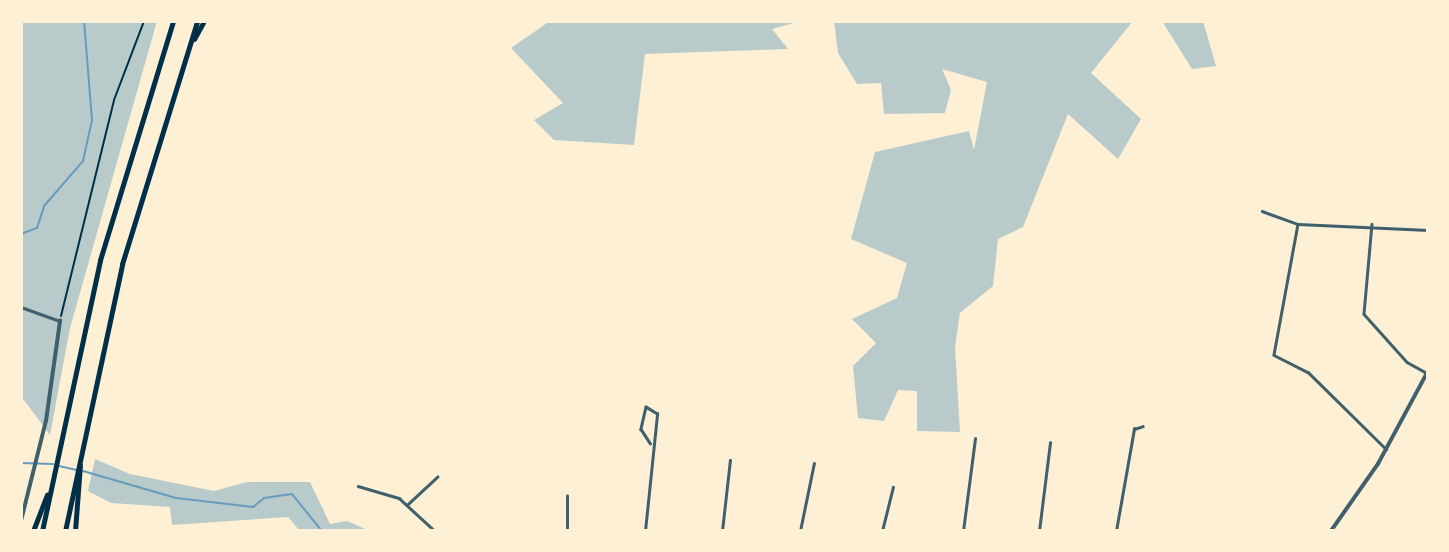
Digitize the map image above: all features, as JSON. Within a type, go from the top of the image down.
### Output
[{"type":"highway","points":[[42,531],[108,229],[173,21]]},
{"type":"highway","points":[[65,531],[132,225],[197,21]]},
{"type":"highway","points":[[187,51],[204,21]]},
{"type":"highway","points":[[75,531],[84,483],[79,460]]},
{"type":"highway","points":[[33,531],[52,483]]},
{"type":"street","points":[[1262,211],[1298,224],[1428,229]]},
{"type":"street","points":[[1298,224],[1274,355],[1308,372],[1386,449]]},
{"type":"street","points":[[1331,531],[1386,449],[1427,372],[1407,362],[1364,314],[1372,225]]},
{"type":"street","points":[[21,307],[60,321],[35,479],[21,521]]},
{"type":"street","points":[[645,531],[650,443],[657,414],[649,407],[640,422],[650,443]]},
{"type":"street","points":[[1116,531],[1134,429],[1143,426]]},
{"type":"street","points":[[963,531],[975,439]]},
{"type":"street","points":[[1039,531],[1050,443]]},
{"type":"street","points":[[722,531],[730,460]]},
{"type":"street","points":[[800,531],[814,463]]},
{"type":"street","points":[[408,504],[437,477]]},
{"type":"street","points":[[358,486],[408,504],[435,531]]},
{"type":"street","points":[[882,531],[893,487]]},
{"type":"street","points":[[567,496],[567,531]]},
{"type":"path","points":[[60,321],[114,100],[144,21]]},
{"type":"shaded area","points":[[21,21],[157,21],[70,328],[50,435],[21,396]]},
{"type":"shaded area","points":[[550,21],[801,21],[772,29],[788,49],[645,54],[634,145],[554,140],[534,120],[563,103],[511,48]]},
{"type":"shaded area","points":[[834,21],[1133,21],[1091,73],[1141,119],[1118,159],[1068,114],[1023,227],[998,239],[993,286],[960,313],[955,347],[960,432],[917,431],[917,391],[898,390],[884,421],[858,418],[853,366],[876,343],[852,319],[897,298],[907,263],[851,239],[875,152],[969,131],[974,150],[987,82],[942,69],[951,90],[945,113],[884,114],[881,83],[857,84],[838,53]]},
{"type":"shaded area","points":[[1162,21],[1203,21],[1216,66],[1192,69]]},
{"type":"shaded area","points":[[95,459],[130,474],[214,491],[247,482],[310,482],[330,524],[347,521],[370,531],[300,531],[288,517],[172,525],[170,507],[111,503],[88,491]]},
{"type":"waterway","points":[[21,234],[37,228],[44,206],[83,161],[92,120],[84,21]]},
{"type":"waterway","points":[[21,463],[53,464]]},
{"type":"waterway","points":[[59,466],[77,470]]},
{"type":"waterway","points":[[83,471],[176,498],[253,507],[264,498],[292,494],[322,531]]}]
